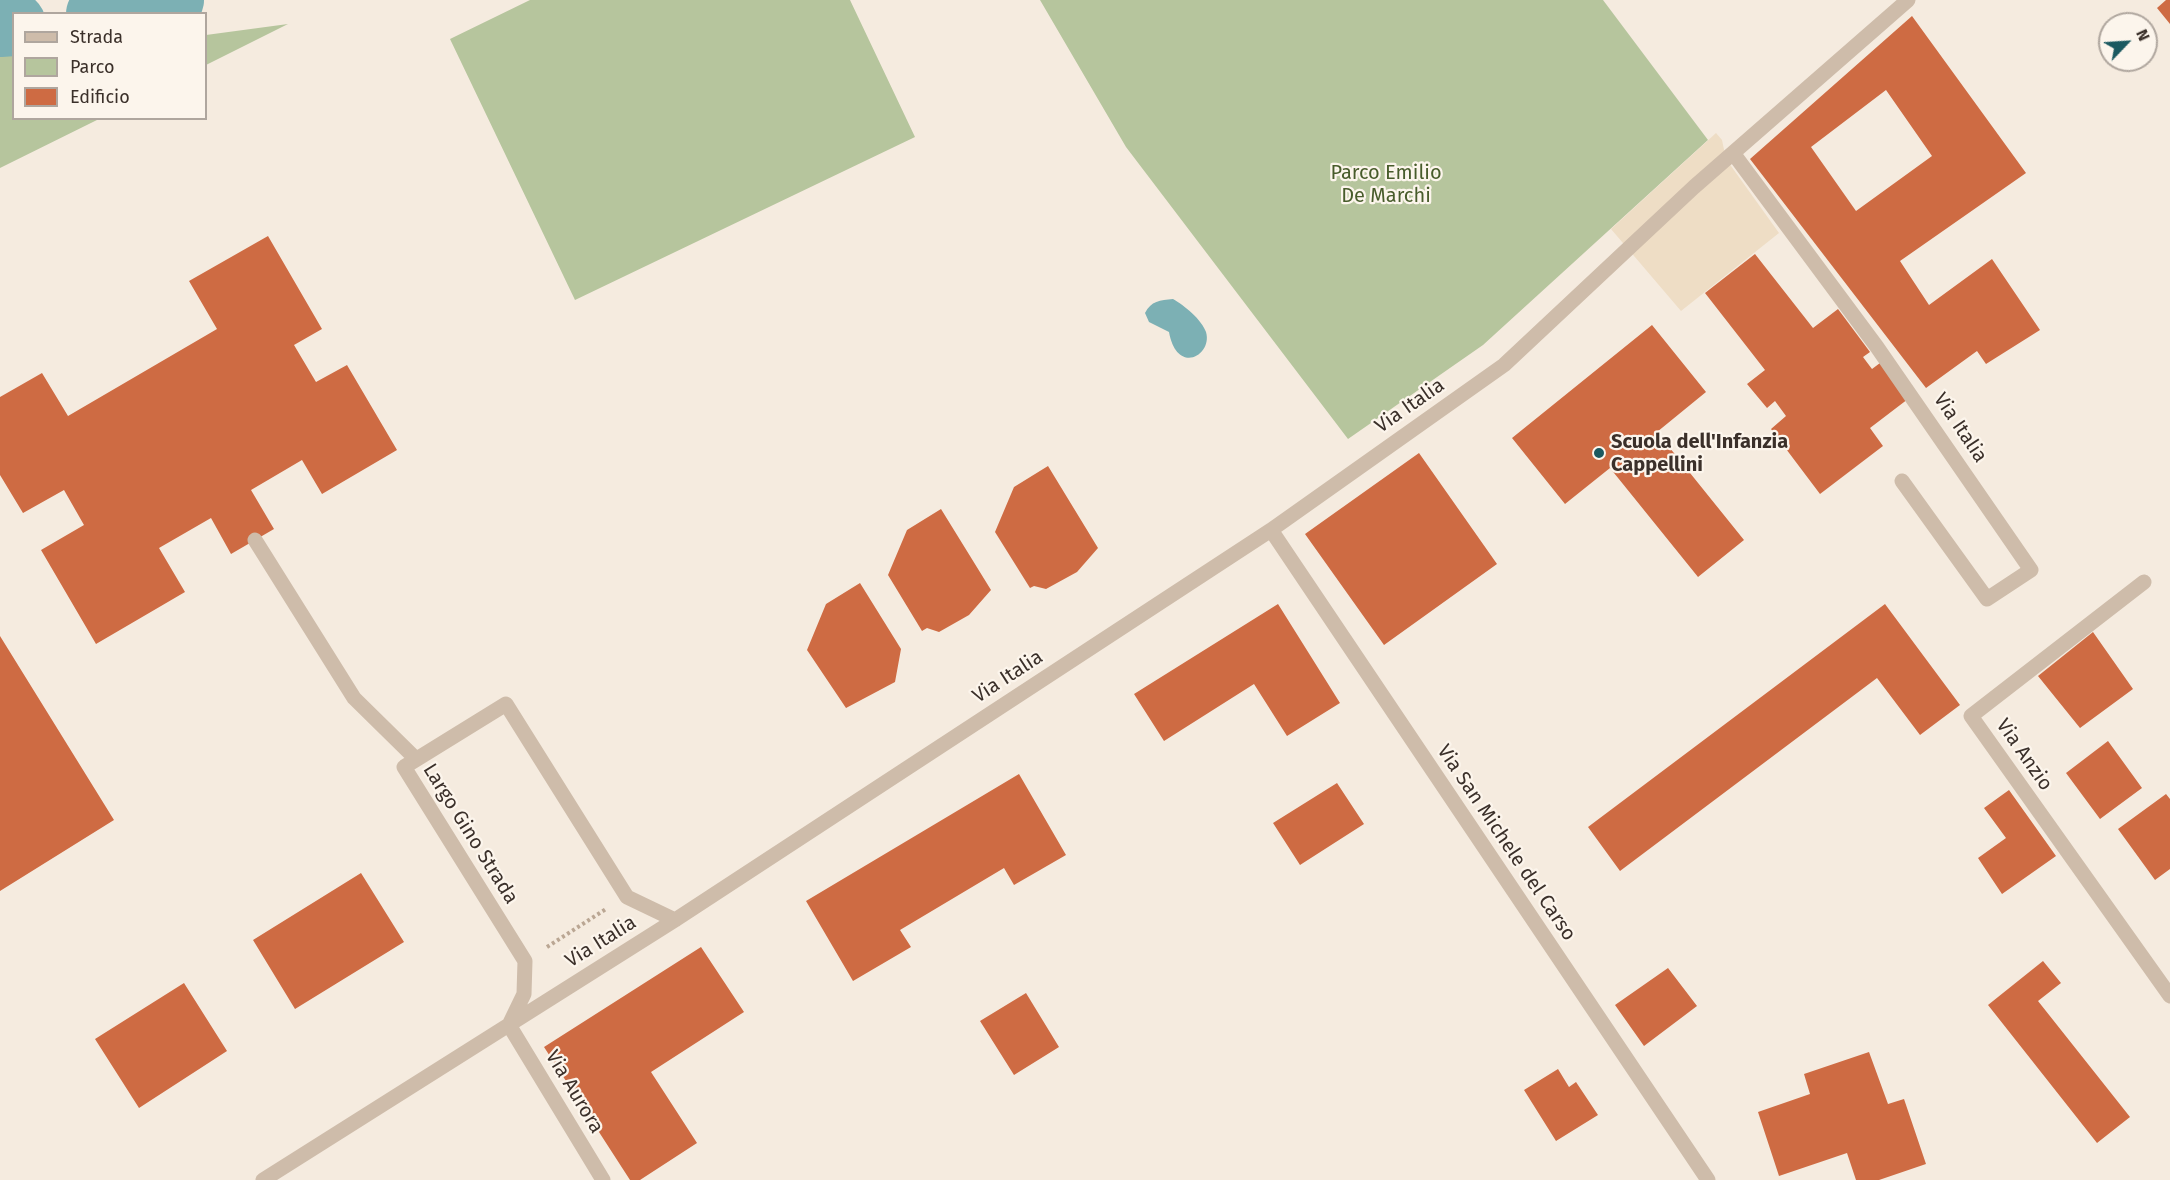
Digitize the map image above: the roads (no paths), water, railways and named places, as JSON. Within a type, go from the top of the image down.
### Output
[{"type":"street","name":"Via Italia","points":[[262,1180],[675,920],[1270,530],[1504,365],[1694,187],[1908,0]]},
{"type":"street","name":"Via Italia","points":[[1733,153],[1884,357],[2031,570],[1987,599],[1902,481]]},
{"type":"street","name":"Via San Michele del Carso","points":[[1270,530],[1707,1180]]},
{"type":"street","points":[[255,540],[354,698],[416,759]]},
{"type":"street","name":"Via Anzio","points":[[2144,582],[1971,716],[2170,996]]},
{"type":"street","name":"Largo Gino Strada","points":[[509,1025],[524,994],[525,961],[404,767],[416,759],[506,704],[627,897],[675,920]]},
{"type":"street","name":"Via Aurora","points":[[509,1025],[603,1180]]},
{"type":"water","points":[[1173,299],[1192,313],[1206,332],[1207,340],[1204,348],[1193,357],[1179,354],[1173,346],[1169,332],[1149,322],[1145,313],[1156,302]]},
{"type":"waterway","points":[[111,12],[172,0]]},
{"type":"waterway","points":[[0,25],[12,24]]},
{"type":"place","name":"Scuola dell'Infanzia Cappellini","points":[[1599,453]]},
{"type":"park label","name":"Parco Emilio De Marchi","points":[[1386,184]]}]
